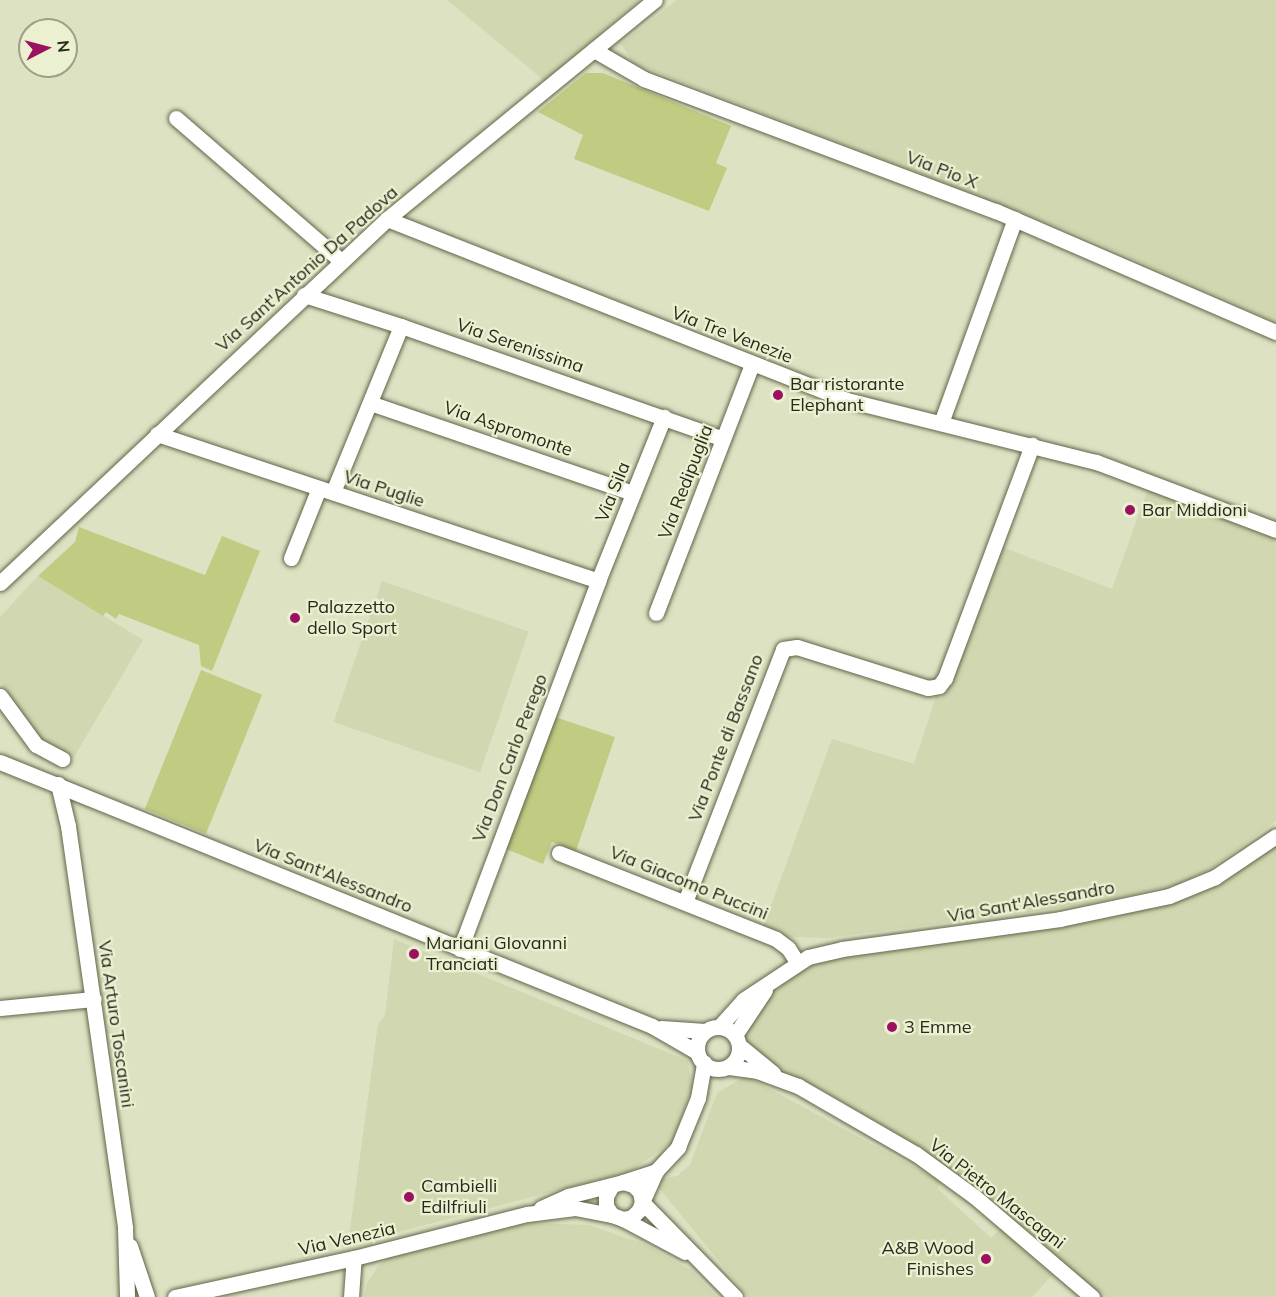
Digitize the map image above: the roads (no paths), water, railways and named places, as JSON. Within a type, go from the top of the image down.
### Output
[{"type":"street","name":"Via Sant'Antonio Da Padova","points":[[0,583],[387,219],[655,0]]},
{"type":"street","name":"Via Pio X","points":[[594,50],[636,75],[1015,219],[1276,332]]},
{"type":"street","points":[[176,118],[340,261]]},
{"type":"street","name":"Via Tre Venezie","points":[[387,219],[752,364],[854,402],[1096,462],[1276,530]]},
{"type":"street","points":[[941,423],[1015,219]]},
{"type":"street","name":"Via Serenissima","points":[[304,295],[402,326],[723,439]]},
{"type":"street","points":[[291,558],[370,403],[402,326]]},
{"type":"street","name":"Via Redipuglia","points":[[656,613],[752,364]]},
{"type":"street","name":"Via Aspromonte","points":[[370,403],[633,493]]},
{"type":"street","name":"Via Sila","points":[[598,581],[664,417]]},
{"type":"street","name":"Via Puglie","points":[[157,435],[598,581]]},
{"type":"street","name":"Via Ponte di Bassano","points":[[685,902],[783,649],[797,647],[928,688],[939,686],[946,674],[1032,445]]},
{"type":"street","name":"Via Don Carlo Perego","points":[[460,949],[598,581]]},
{"type":"street","points":[[0,696],[33,742],[62,759]]},
{"type":"street","name":"Via Sant'Alessandro","points":[[0,762],[652,1026],[711,1063],[737,1058],[737,1041],[759,997],[781,972]]},
{"type":"street","name":"Via Arturo Toscanini","points":[[58,784],[68,826],[94,999],[124,1228]]},
{"type":"street","points":[[68,826],[81,794]]},
{"type":"street","name":"Via Sant'Alessandro","points":[[652,1026],[712,1029],[738,1004],[781,972],[797,962],[827,951],[1060,920],[1169,896],[1215,877],[1276,836]]},
{"type":"street","name":"Via Giacomo Puccini","points":[[559,853],[776,939],[788,948],[797,962]]},
{"type":"street","points":[[0,1008],[94,999]]},
{"type":"street","points":[[712,1029],[699,1040],[711,1063],[681,1142],[656,1171],[642,1202],[639,1210],[632,1217],[618,1217],[606,1206],[606,1196],[617,1184],[633,1185],[640,1192],[642,1202],[735,1297]]},
{"type":"street","name":"Via Pietro Mascagni","points":[[712,1029],[737,1041],[778,1077],[838,1107],[930,1164],[975,1197],[1075,1292],[1092,1297]]},
{"type":"street","name":"Via Pietro Mascagni","points":[[711,1063],[778,1077]]},
{"type":"street","name":"Via Venezia","points":[[527,1214],[567,1196],[617,1184],[656,1171]]},
{"type":"street","name":"Via Venezia","points":[[175,1297],[354,1258],[527,1214],[575,1208],[618,1217],[700,1260]]},
{"type":"street","points":[[124,1228],[127,1297]]},
{"type":"street","points":[[124,1228],[147,1297]]},
{"type":"street","points":[[351,1297],[354,1258]]},
{"type":"place","name":"Bar ristorante Elephant","points":[[778,395]]},
{"type":"place","name":"Bar Middioni","points":[[1130,510]]},
{"type":"place","name":"Palazzetto dello Sport","points":[[295,618]]},
{"type":"place","name":"Mariani GIovanni Tranciati","points":[[414,954]]},
{"type":"place","name":"3 Emme","points":[[892,1027]]},
{"type":"place","name":"Cambielli Edilfriuli","points":[[409,1197]]},
{"type":"place","name":"A&B Wood Finishes","points":[[986,1259]]}]
